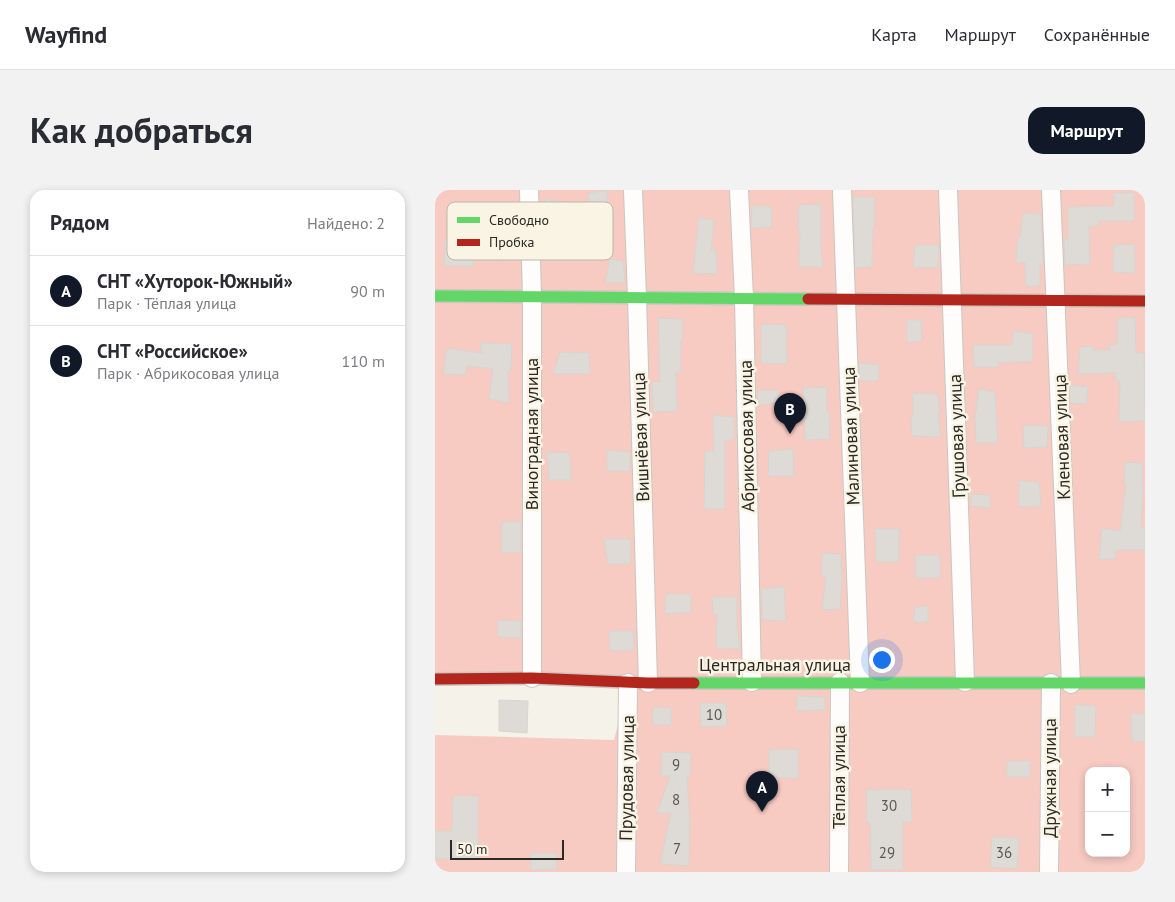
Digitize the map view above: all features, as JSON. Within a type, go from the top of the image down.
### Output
[{"type":"street","name":"Вишнёвая улица","points":[[633,190],[648,683]]},
{"type":"street","name":"Абрикосовая улица","points":[[739,190],[744,298],[752,682]]},
{"type":"street","name":"Малиновая улица","points":[[842,190],[860,682]]},
{"type":"street","name":"Грушовая улица","points":[[947,190],[953,300],[965,682]]},
{"type":"street","name":"Кленовая улица","points":[[1051,190],[1057,300],[1071,684]]},
{"type":"street","name":"Виноградная улица","points":[[531,260],[532,678]]},
{"type":"street","points":[[435,296],[1145,301]]},
{"type":"street","name":"Центральная улица","points":[[435,679],[532,678],[628,683],[965,682],[1145,684]]},
{"type":"street","name":"Тёплая улица","points":[[839,682],[839,872]]},
{"type":"street","name":"Прудовая улица","points":[[625,872],[628,683]]},
{"type":"street","name":"Дружная улица","points":[[1049,872],[1051,684]]},
{"type":"shaded area","points":[[435,190],[1145,190],[1145,872],[435,872],[435,735],[614,740],[628,684],[435,679]]},
{"type":"building","points":[[607,190],[607,202],[589,202],[588,193]]},
{"type":"building","points":[[1114,193],[1134,193],[1134,221],[1099,221],[1099,226],[1089,226],[1090,264],[1065,265],[1064,239],[1068,240],[1068,207],[1114,206]]},
{"type":"building","points":[[853,197],[875,197],[872,267],[855,268]]},
{"type":"building","points":[[546,199],[560,202],[546,202]]},
{"type":"building","points":[[821,204],[823,267],[799,267],[799,205]]},
{"type":"building","points":[[752,206],[771,206],[772,227],[751,228]]},
{"type":"building","points":[[1023,213],[1041,214],[1043,265],[1040,264],[1040,286],[1026,286],[1025,263],[1016,262]]},
{"type":"building","points":[[699,218],[714,220],[711,251],[716,250],[717,274],[693,273]]},
{"type":"building","points":[[445,240],[447,240],[447,260],[473,260],[474,266],[444,266]]},
{"type":"building","points":[[1134,244],[1135,273],[1113,272],[1114,245]]},
{"type":"building","points":[[915,245],[939,245],[938,268],[913,267]]},
{"type":"building","points":[[610,260],[623,261],[625,283],[605,283]]},
{"type":"building","points":[[658,318],[682,319],[681,372],[676,372],[677,411],[653,412],[652,382],[660,382]]},
{"type":"building","points":[[1118,318],[1135,318],[1136,353],[1144,353],[1145,421],[1119,422],[1120,381],[1116,381],[1116,373],[1078,374],[1080,347],[1093,346],[1093,350],[1110,350],[1110,345],[1117,345]]},
{"type":"building","points":[[907,320],[921,320],[922,341],[907,342]]},
{"type":"building","points":[[761,324],[786,325],[787,364],[761,363]]},
{"type":"building","points":[[1013,331],[1033,334],[1033,361],[998,363],[998,367],[974,367],[973,345],[1013,345]]},
{"type":"building","points":[[480,343],[512,344],[511,370],[508,370],[509,403],[489,399],[493,369],[466,366],[466,375],[443,374],[447,348],[482,353]]},
{"type":"building","points":[[560,352],[589,353],[590,374],[553,374]]},
{"type":"building","points":[[859,363],[879,365],[878,381],[860,381]]},
{"type":"building","points":[[1070,385],[1088,387],[1086,404],[1070,403]]},
{"type":"building","points":[[827,387],[830,439],[805,440],[803,388]]},
{"type":"building","points":[[979,389],[995,392],[998,443],[976,443],[975,418]]},
{"type":"building","points":[[778,390],[779,403],[758,405],[757,391]]},
{"type":"building","points":[[913,393],[938,394],[941,437],[912,436]]},
{"type":"building","points":[[713,415],[734,417],[734,440],[725,440],[725,509],[704,509],[705,451],[714,451]]},
{"type":"building","points":[[1023,425],[1048,426],[1047,447],[1024,448]]},
{"type":"building","points":[[793,449],[794,476],[768,476],[769,451]]},
{"type":"building","points":[[607,450],[630,452],[630,471],[607,471]]},
{"type":"building","points":[[547,452],[570,453],[571,480],[549,480]]},
{"type":"building","points":[[1125,462],[1142,463],[1141,527],[1145,528],[1145,550],[1116,550],[1116,558],[1099,560],[1102,528],[1120,531],[1126,484],[1124,484]]},
{"type":"building","points":[[1019,481],[1039,482],[1041,506],[1019,507]]},
{"type":"building","points":[[971,494],[990,495],[990,508],[971,506]]},
{"type":"building","points":[[502,522],[521,522],[521,552],[501,553]]},
{"type":"building","points":[[875,529],[899,529],[899,562],[876,562]]},
{"type":"building","points":[[604,539],[631,539],[630,564],[608,564]]},
{"type":"building","points":[[822,553],[841,554],[840,609],[822,610],[826,576],[822,576]]},
{"type":"building","points":[[915,555],[940,555],[940,578],[916,578]]},
{"type":"building","points":[[784,587],[786,621],[763,620],[761,589]]},
{"type":"building","points":[[666,594],[691,594],[691,612],[665,614]]},
{"type":"building","points":[[712,597],[737,597],[737,631],[740,649],[716,648],[717,614],[713,614]]},
{"type":"building","points":[[928,606],[928,622],[913,622],[915,607]]},
{"type":"building","points":[[498,620],[521,621],[521,638],[498,637]]},
{"type":"building","points":[[609,631],[633,631],[634,650],[610,651]]},
{"type":"building","points":[[797,696],[825,697],[825,710],[797,711]]},
{"type":"building","points":[[499,700],[528,701],[527,733],[499,731]]},
{"type":"building","points":[[700,703],[726,703],[727,726],[701,727]]},
{"type":"building","points":[[1075,705],[1096,706],[1095,737],[1075,737]]},
{"type":"building","points":[[652,708],[671,708],[671,725],[653,725]]},
{"type":"building","points":[[1131,714],[1145,714],[1145,741],[1132,742]]},
{"type":"building","points":[[798,749],[798,778],[769,778],[769,750]]},
{"type":"building","points":[[662,752],[691,753],[690,777],[687,777],[690,822],[689,866],[660,864],[671,813],[657,813],[670,776],[661,776]]},
{"type":"building","points":[[1007,761],[1030,761],[1030,777],[1007,777]]},
{"type":"building","points":[[911,789],[912,822],[903,822],[903,870],[871,870],[870,823],[867,823],[866,790]]},
{"type":"building","points":[[453,796],[478,796],[478,858],[435,859],[435,831],[452,831]]},
{"type":"building","points":[[992,837],[1019,838],[1017,869],[990,867]]},
{"type":"building","points":[[530,853],[556,853],[557,869],[531,870]]},
{"type":"traffic: fast","points":[[435,296],[808,299]]},
{"type":"traffic: fast","points":[[694,683],[1145,683]]},
{"type":"traffic: jam","points":[[808,299],[1145,301]]},
{"type":"traffic: jam","points":[[435,679],[532,678],[694,683]]},
{"type":"place","name":"СНТ «Российское»","points":[[790,434]]},
{"type":"place","name":"СНТ «Хуторок-Южный»","points":[[762,812]]}]
